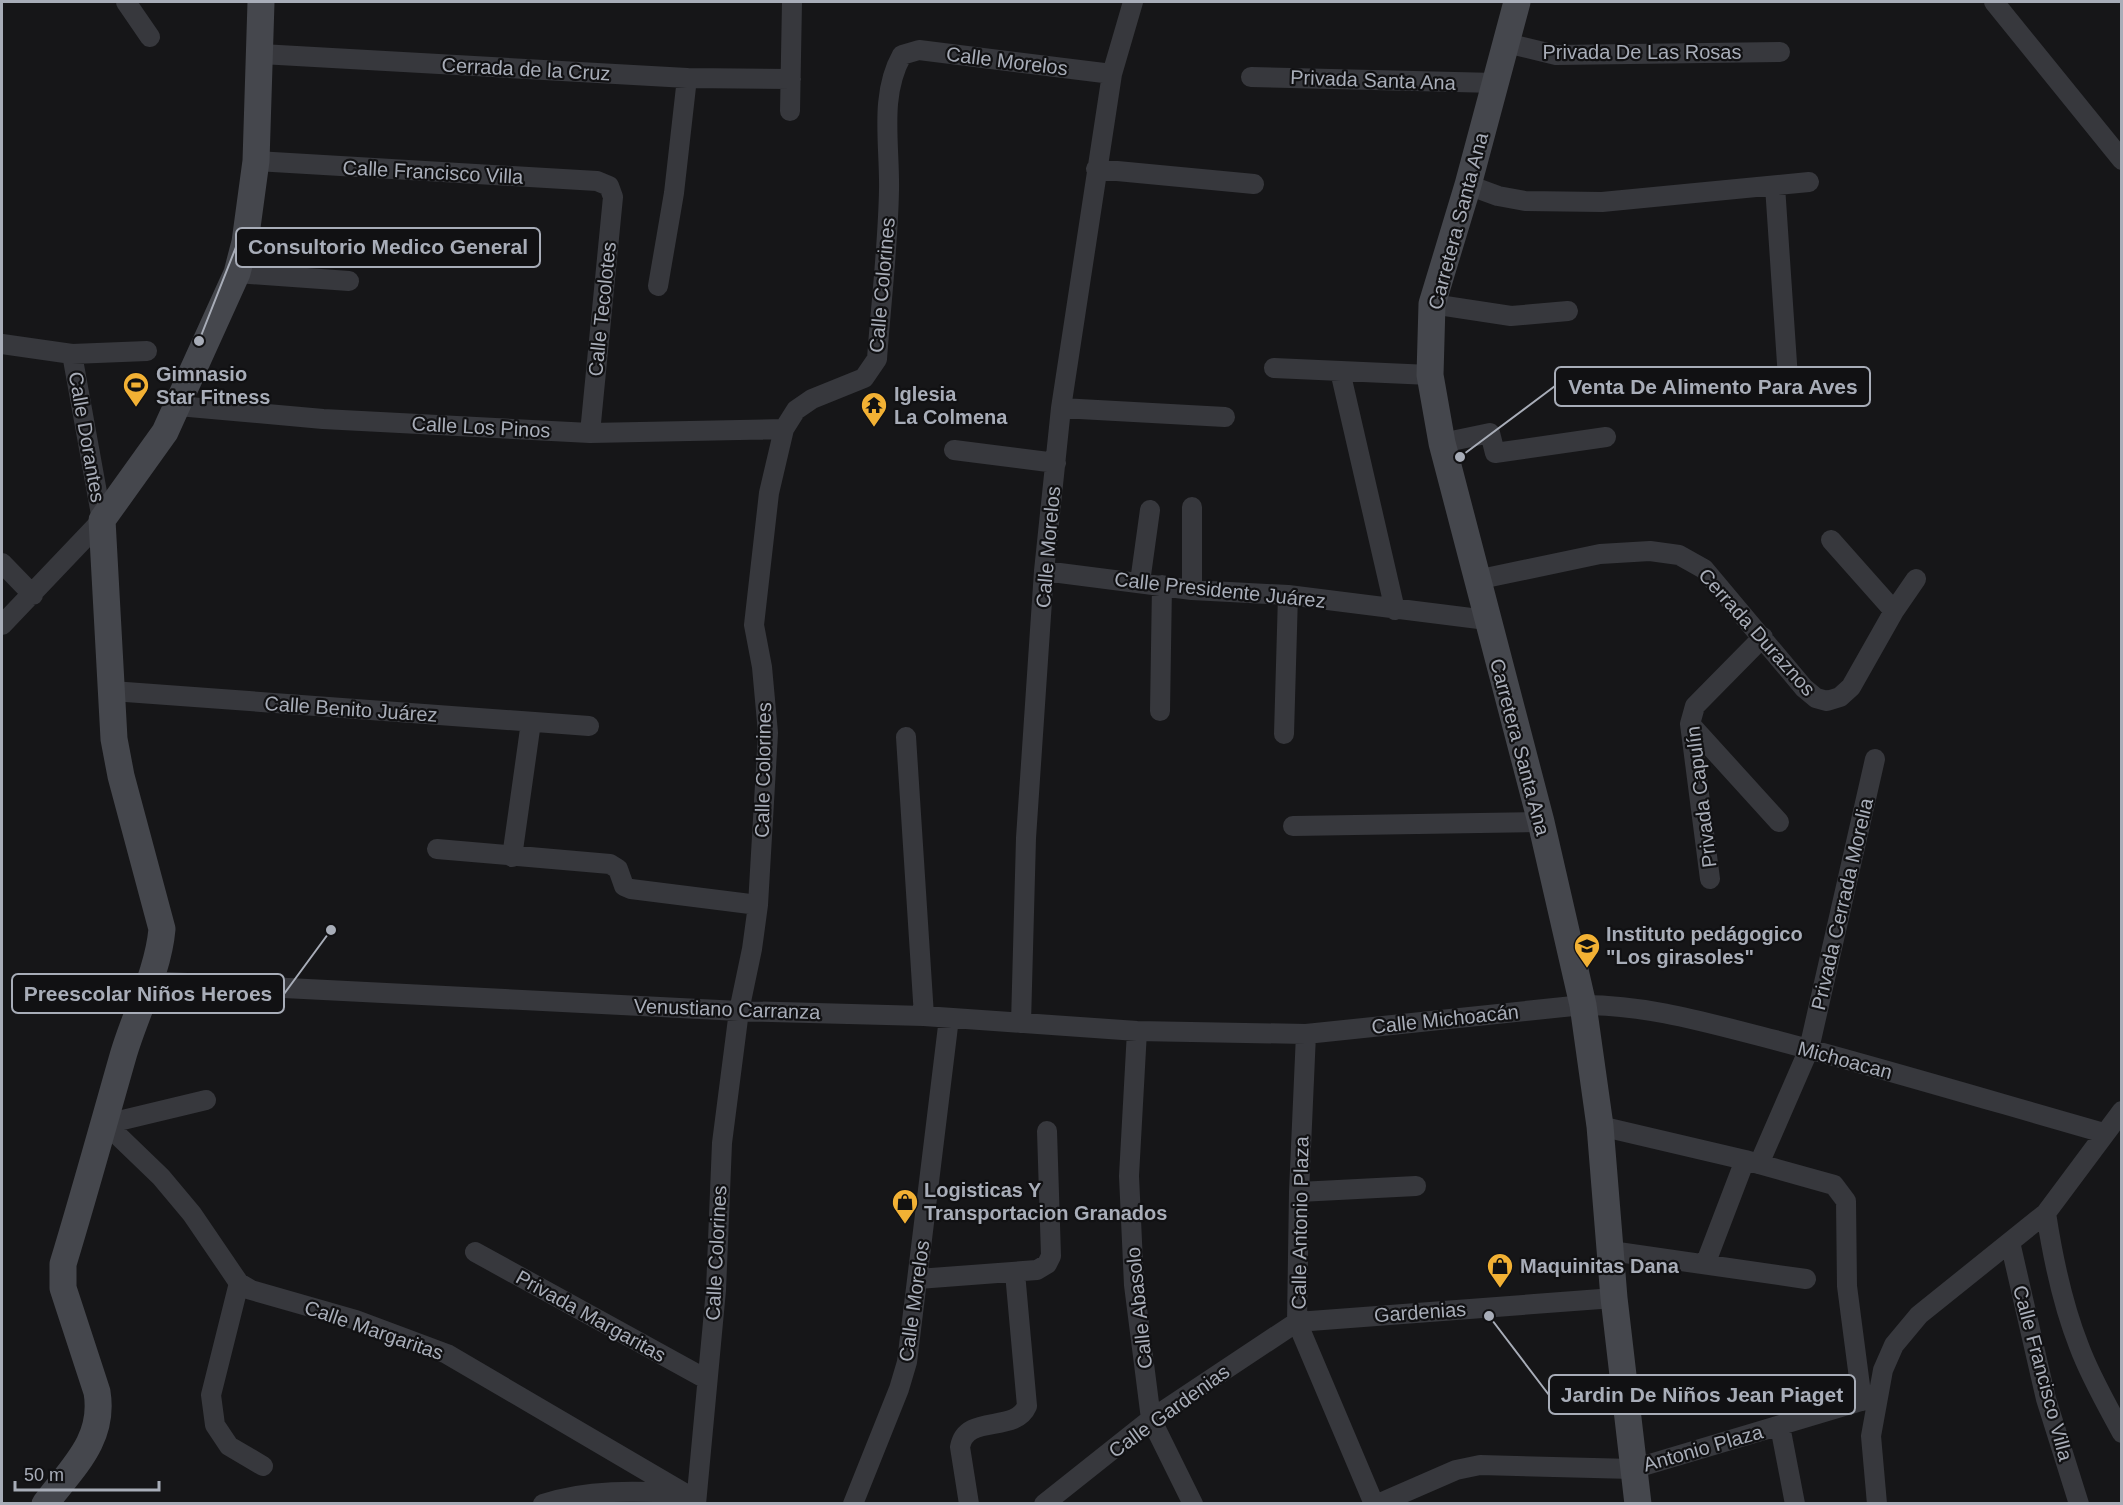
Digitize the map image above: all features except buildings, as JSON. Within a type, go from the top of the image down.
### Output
[{"type":"street","points":[[126,2],[150,37]]},
{"type":"street","points":[[2,625],[102,520],[165,432],[237,273],[245,242],[256,161],[261,2]]},
{"type":"street","points":[[790,111],[792,2]]},
{"type":"street","name":"Calle Morelos","points":[[1022,1023],[1026,838],[1044,571],[1061,408],[1112,74],[1133,2]]},
{"type":"street","name":"Carretera Santa Ana","points":[[1517,2],[1468,185],[1432,304],[1430,375],[1442,443],[1541,822],[1583,1005],[1600,1126],[1614,1298],[1638,1503]]},
{"type":"street","points":[[1994,2],[2121,160]]},
{"type":"street","name":"Privada De Las Rosas","points":[[1506,43],[1556,55],[1780,52]]},
{"type":"street","name":"Calle Morelos","points":[[902,55],[919,50],[1112,74]]},
{"type":"street","name":"Cerrada de la Cruz","points":[[261,54],[687,78],[791,79]]},
{"type":"street","name":"Calle Colorines","points":[[690,1498],[716,1290],[722,1143],[739,1011],[752,949],[758,905],[768,733],[763,677],[754,625],[769,493],[784,429],[796,410],[812,399],[864,378],[878,359],[889,189],[888,98],[892,72],[902,55]]},
{"type":"street","name":"Privada Santa Ana","points":[[1251,77],[1496,83]]},
{"type":"street","points":[[658,286],[675,193],[687,78]]},
{"type":"street","name":"Calle Francisco Villa","points":[[256,161],[597,181],[609,186]]},
{"type":"street","points":[[1096,170],[1254,184]]},
{"type":"street","points":[[1468,185],[1498,196],[1525,201],[1580,202],[1809,183]]},
{"type":"street","name":"Calle Tecolotes","points":[[590,433],[613,197],[609,186]]},
{"type":"street","points":[[1775,186],[1789,393]]},
{"type":"street","points":[[237,273],[349,281]]},
{"type":"street","points":[[1432,304],[1511,316],[1568,311]]},
{"type":"street","name":"Calle Dorantes","points":[[2,344],[72,354],[102,520]]},
{"type":"street","points":[[72,354],[147,351]]},
{"type":"street","points":[[1274,368],[1430,375]]},
{"type":"street","points":[[1340,371],[1395,610]]},
{"type":"street","name":"Calle Los Pinos","points":[[178,406],[323,419],[590,433],[784,429]]},
{"type":"street","points":[[1061,408],[1226,417]]},
{"type":"street","points":[[1442,443],[1490,433],[1495,453],[1606,437]]},
{"type":"street","points":[[954,450],[1056,463]]},
{"type":"street","points":[[1192,507],[1192,590]]},
{"type":"street","points":[[1140,582],[1150,510]]},
{"type":"street","points":[[45,1503],[89,1444],[98,1426],[100,1409],[97,1392],[63,1288],[63,1264],[106,1124],[123,1055],[160,952],[162,929],[121,776],[114,739],[102,520]]},
{"type":"street","points":[[1831,540],[1894,611],[1916,579]]},
{"type":"street","name":"Cerrada Duraznos","points":[[1476,580],[1600,554],[1650,551],[1679,555],[1704,569],[1804,688],[1816,698],[1827,701],[1840,697],[1851,687],[1894,611]]},
{"type":"street","points":[[2,563],[33,595]]},
{"type":"street","name":"Calle Presidente Juárez","points":[[1044,571],[1192,590],[1288,595],[1487,620]]},
{"type":"street","points":[[1160,711],[1162,585]]},
{"type":"street","points":[[1284,734],[1288,595]]},
{"type":"street","name":"Privada Capulín","points":[[1710,879],[1690,724],[1695,706],[1763,637]]},
{"type":"street","name":"Calle Benito Juárez","points":[[112,690],[589,726]]},
{"type":"street","points":[[512,857],[531,722]]},
{"type":"street","points":[[1690,724],[1779,822]]},
{"type":"street","points":[[906,737],[924,1016]]},
{"type":"street","name":"Privada Cerrada Morelia","points":[[1706,1262],[1752,1162],[1809,1049],[1875,759]]},
{"type":"street","points":[[1293,826],[1541,822]]},
{"type":"street","points":[[437,849],[610,864],[618,869],[624,886],[631,889],[758,905]]},
{"type":"street","name":"Venustiano Carranza","points":[[148,981],[739,1011],[924,1016],[1137,1031],[1306,1034]]},
{"type":"street","name":"Michoacan","points":[[1583,1005],[1622,1005],[1656,1010],[1809,1049],[2104,1133]]},
{"type":"street","name":"Calle Michoacán","points":[[1306,1034],[1583,1005]]},
{"type":"street","name":"Calle Morelos","points":[[853,1503],[899,1389],[907,1362],[949,1018]]},
{"type":"street","name":"Calle Abasolo","points":[[1137,1031],[1130,1176],[1134,1285],[1151,1419],[1193,1503]]},
{"type":"street","name":"Calle Antonio Plaza","points":[[1306,1034],[1299,1192],[1297,1322],[1376,1503]]},
{"type":"street","points":[[106,1124],[206,1100]]},
{"type":"street","points":[[1870,1398],[1894,1345],[1919,1316],[2046,1213],[2121,1112]]},
{"type":"street","points":[[106,1124],[161,1177],[192,1214],[239,1283],[211,1395],[215,1425],[229,1446],[263,1466]]},
{"type":"street","points":[[1600,1126],[1752,1162],[1834,1185],[1846,1201],[1847,1286],[1870,1398],[1877,1503]]},
{"type":"street","points":[[918,1279],[1042,1268],[1052,1256],[1047,1131]]},
{"type":"street","points":[[1299,1192],[1416,1186]]},
{"type":"street","points":[[2046,1213],[2053,1263],[2068,1317],[2080,1349],[2121,1433]]},
{"type":"street","name":"Calle Francisco Villa","points":[[2010,1242],[2046,1399],[2079,1503]]},
{"type":"street","points":[[1611,1251],[1706,1262],[1806,1279]]},
{"type":"street","name":"Privada Margaritas","points":[[475,1252],[706,1379]]},
{"type":"street","points":[[969,1503],[960,1447],[962,1439],[970,1429],[1017,1418],[1027,1406],[1015,1272]]},
{"type":"street","name":"Calle Margaritas","points":[[239,1283],[251,1290],[356,1320],[447,1354],[690,1498]]},
{"type":"street","name":"Gardenias","points":[[1297,1322],[1614,1298]]},
{"type":"street","name":"Calle Gardenias","points":[[1044,1503],[1066,1498],[1151,1419],[1297,1322]]},
{"type":"street","name":"Antonio Plaza","points":[[1376,1503],[1456,1470],[1480,1465],[1633,1469],[1870,1398]]},
{"type":"street","points":[[1780,1426],[1795,1503]]},
{"type":"street","points":[[543,1503],[569,1497],[615,1492],[690,1498]]},
{"type":"place","name":"Consultorio Medico General","points":[[199,341]]},
{"type":"place","name":"Gimnasio Star Fitness","points":[[136,408]]},
{"type":"place","name":"Iglesia La Colmena","points":[[874,428]]},
{"type":"place","name":"Venta De Alimento Para Aves","points":[[1460,457]]},
{"type":"place","name":"Preescolar Niños Heroes","points":[[331,930]]},
{"type":"place","name":"Instituto pedágogico \"Los girasoles\"","points":[[1587,969]]},
{"type":"place","name":"Logisticas Y Transportacion Granados","points":[[905,1225]]},
{"type":"place","name":"Maquinitas Dana","points":[[1500,1289]]},
{"type":"place","name":"Jardin De Niños Jean Piaget","points":[[1489,1316]]}]
